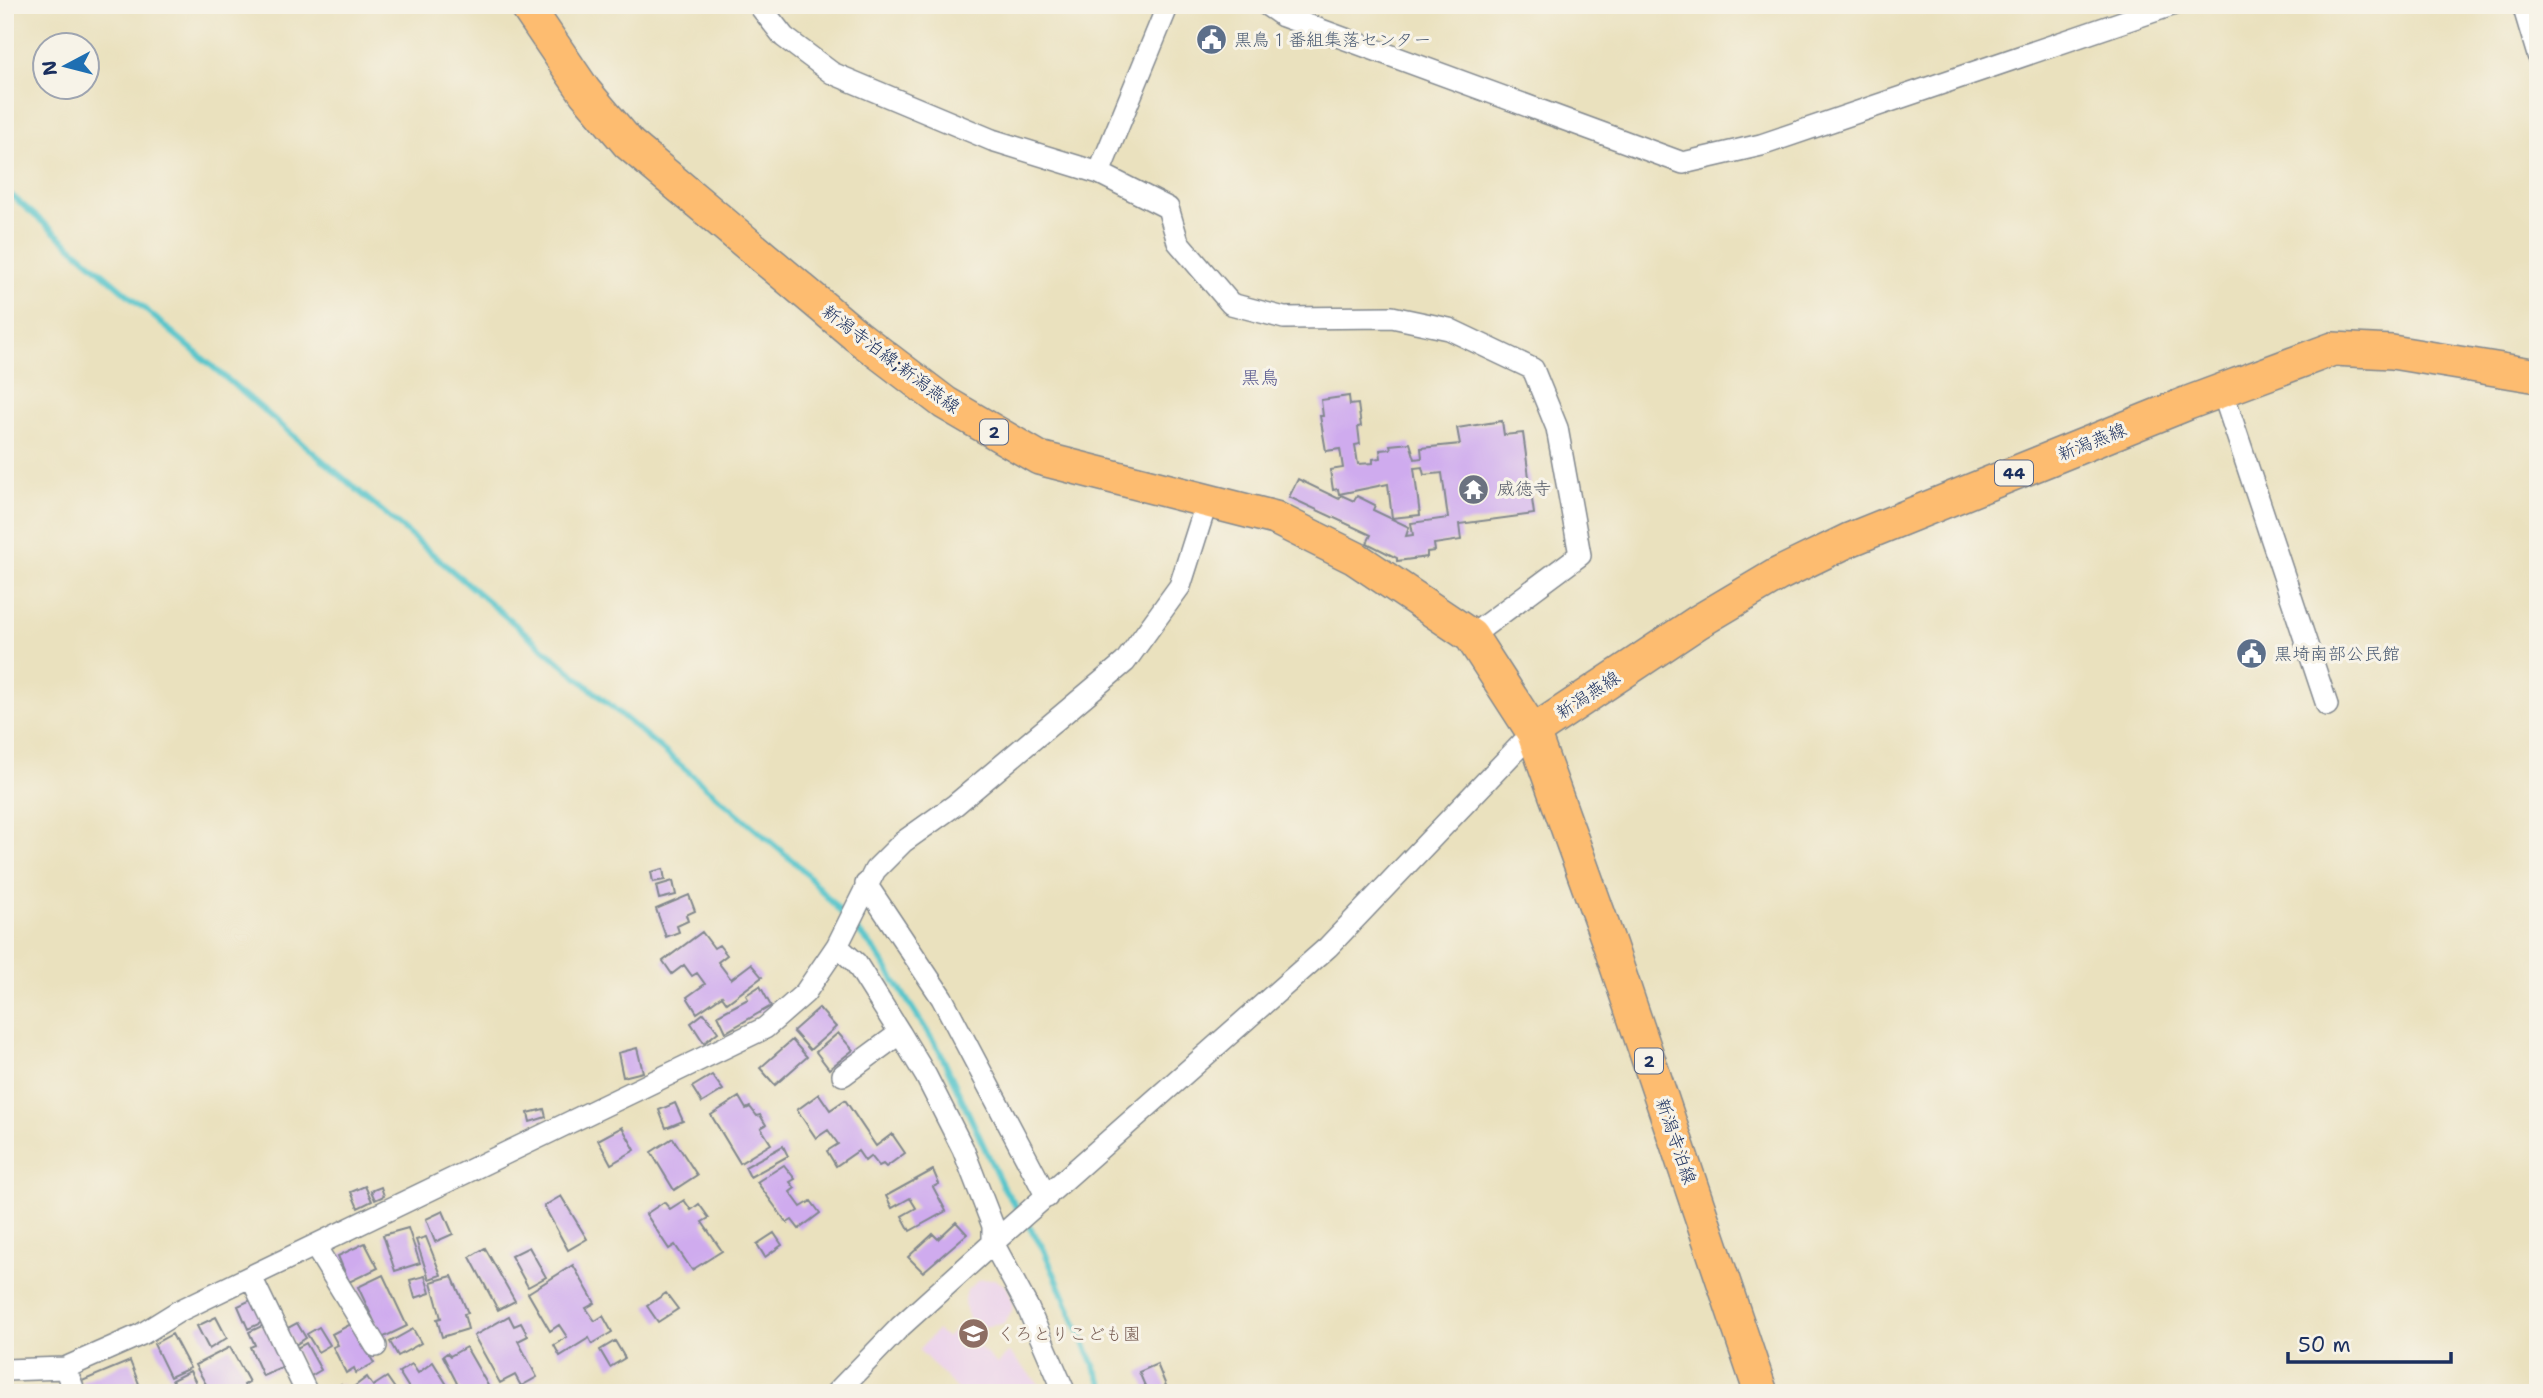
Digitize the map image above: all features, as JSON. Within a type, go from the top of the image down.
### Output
[{"type":"main road","name":"新潟寺泊線;新潟燕線","points":[[526,5],[585,92],[629,144],[847,328],[945,403],[1039,458],[1275,519],[1355,558],[1471,636],[1533,732]]},
{"type":"main road","name":"新潟燕線","points":[[1533,732],[1698,622],[1789,569],[1849,540],[2222,390],[2333,349],[2392,352],[2538,376]]},
{"type":"main road","name":"新潟寺泊線","points":[[1533,732],[1614,960],[1761,1393]]},
{"type":"street","points":[[759,5],[784,37],[832,73],[992,140],[1099,173],[1168,208],[1178,242],[1231,304],[1284,318],[1392,317],[1449,329],[1533,369],[1557,428],[1580,555],[1471,636]]},
{"type":"street","points":[[1099,173],[1168,5]]},
{"type":"street","points":[[1267,5],[1283,16],[1683,163],[1761,145],[2172,5]]},
{"type":"street","points":[[2523,5],[2538,55]]},
{"type":"street","points":[[2222,390],[2328,705]]},
{"type":"street","points":[[5,1370],[65,1368],[142,1334],[179,1311],[765,1028],[805,993],[839,940],[862,892],[903,842],[955,805],[1125,662],[1180,586],[1207,501]]},
{"type":"street","points":[[836,1393],[900,1327],[998,1238],[1328,947],[1533,732]]},
{"type":"street","points":[[862,892],[942,998],[1043,1200]]},
{"type":"street","points":[[839,940],[926,1076],[962,1149],[1065,1393]]},
{"type":"street","points":[[843,1074],[900,1033]]},
{"type":"street","points":[[315,1246],[376,1346]]},
{"type":"street","points":[[251,1277],[305,1389]]},
{"type":"street","points":[[65,1368],[75,1393]]},
{"type":"shaded area","name":"くろとりこども園","points":[[994,1279],[1007,1287],[1012,1300],[1012,1311],[1003,1324],[981,1327],[978,1346],[997,1364],[1009,1352],[1047,1393],[961,1393],[919,1350],[937,1330],[947,1338],[956,1328],[966,1337],[970,1321],[964,1304],[967,1290],[979,1280]]},
{"type":"building","points":[[1349,396],[1350,405],[1358,404],[1361,426],[1358,427],[1360,444],[1355,445],[1358,464],[1373,463],[1373,459],[1381,458],[1380,450],[1391,449],[1390,445],[1410,443],[1415,459],[1422,458],[1421,448],[1460,444],[1457,428],[1502,421],[1504,435],[1523,433],[1534,514],[1459,524],[1461,540],[1434,544],[1435,551],[1427,552],[1427,557],[1397,561],[1397,558],[1367,543],[1371,535],[1289,497],[1298,479],[1339,499],[1341,495],[1354,501],[1357,496],[1375,505],[1373,510],[1409,527],[1406,536],[1413,535],[1411,523],[1448,518],[1442,473],[1424,475],[1422,467],[1414,468],[1420,515],[1392,518],[1388,484],[1339,494],[1338,489],[1333,490],[1330,470],[1343,468],[1340,449],[1326,451],[1320,416],[1323,416],[1321,400]]},
{"type":"building","points":[[663,869],[665,880],[653,882],[651,872]]},
{"type":"building","points":[[673,881],[676,895],[659,899],[656,886]]},
{"type":"building","points":[[689,895],[695,911],[686,915],[688,921],[677,926],[679,932],[666,937],[656,909]]},
{"type":"building","points":[[702,932],[714,948],[719,945],[727,955],[718,962],[731,979],[751,964],[762,977],[727,1003],[722,996],[697,1013],[687,997],[705,984],[697,973],[692,976],[684,965],[672,974],[663,961]]},
{"type":"building","points":[[760,986],[771,1006],[726,1032],[718,1015],[748,999],[746,995]]},
{"type":"building","points":[[819,1008],[836,1027],[810,1050],[793,1031]]},
{"type":"building","points":[[704,1013],[718,1032],[704,1043],[691,1023]]},
{"type":"building","points":[[838,1033],[853,1050],[829,1069],[816,1052]]},
{"type":"building","points":[[792,1040],[807,1057],[775,1085],[760,1068]]},
{"type":"building","points":[[637,1048],[643,1072],[623,1077],[618,1053]]},
{"type":"building","points":[[712,1075],[723,1090],[702,1103],[692,1087]]},
{"type":"building","points":[[819,1094],[830,1110],[845,1100],[876,1146],[892,1134],[905,1153],[886,1167],[883,1164],[879,1166],[871,1156],[865,1161],[858,1151],[836,1166],[827,1151],[838,1144],[828,1130],[816,1138],[797,1110]]},
{"type":"building","points":[[739,1097],[746,1109],[750,1107],[757,1116],[760,1115],[766,1125],[761,1128],[771,1144],[740,1163],[711,1115]]},
{"type":"building","points":[[675,1103],[683,1121],[666,1128],[659,1110]]},
{"type":"building","points":[[544,1109],[546,1117],[530,1122],[528,1113]]},
{"type":"building","points":[[622,1127],[635,1150],[611,1164],[598,1140]]},
{"type":"building","points":[[673,1138],[697,1175],[674,1190],[651,1152]]},
{"type":"building","points":[[783,1146],[788,1156],[750,1177],[745,1167]]},
{"type":"building","points":[[784,1165],[795,1179],[790,1182],[795,1188],[790,1192],[801,1207],[811,1201],[820,1213],[799,1229],[792,1220],[787,1223],[757,1182]]},
{"type":"building","points":[[933,1170],[939,1184],[933,1187],[946,1211],[910,1231],[902,1216],[916,1208],[910,1198],[892,1208],[886,1196]]},
{"type":"building","points":[[365,1186],[372,1201],[358,1208],[351,1192]]},
{"type":"building","points":[[381,1187],[384,1196],[375,1200],[371,1191]]},
{"type":"building","points":[[561,1196],[587,1239],[568,1250],[544,1206]]},
{"type":"building","points":[[684,1200],[691,1210],[699,1204],[709,1218],[702,1222],[722,1251],[692,1270],[675,1245],[669,1249],[646,1214],[664,1202],[670,1209]]},
{"type":"building","points":[[443,1211],[453,1234],[435,1242],[426,1219]]},
{"type":"building","points":[[956,1222],[967,1234],[923,1272],[908,1257],[933,1234],[938,1239]]},
{"type":"building","points":[[408,1228],[420,1263],[395,1271],[383,1235]]},
{"type":"building","points":[[774,1233],[782,1245],[765,1257],[757,1244]]},
{"type":"building","points":[[426,1237],[441,1275],[429,1279],[416,1240]]},
{"type":"building","points":[[365,1243],[378,1268],[349,1282],[338,1256]]},
{"type":"building","points":[[529,1247],[546,1277],[528,1287],[511,1256]]},
{"type":"building","points":[[485,1248],[515,1301],[498,1310],[470,1257]]},
{"type":"building","points":[[573,1265],[595,1303],[586,1308],[595,1321],[603,1316],[612,1332],[592,1344],[589,1338],[560,1356],[554,1345],[567,1337],[559,1325],[550,1331],[528,1293]]},
{"type":"building","points":[[383,1275],[407,1326],[382,1338],[358,1287]]},
{"type":"building","points":[[425,1276],[430,1293],[415,1298],[410,1280]]},
{"type":"building","points":[[452,1276],[468,1313],[464,1314],[468,1329],[442,1337],[437,1319],[441,1318],[431,1282]]},
{"type":"building","points":[[666,1293],[678,1309],[658,1322],[647,1306]]},
{"type":"building","points":[[255,1298],[265,1321],[248,1329],[238,1306]]},
{"type":"building","points":[[509,1316],[514,1326],[521,1323],[528,1336],[518,1341],[537,1377],[521,1386],[515,1375],[500,1383],[474,1336]]},
{"type":"building","points":[[216,1317],[227,1338],[209,1349],[197,1326]]},
{"type":"building","points":[[297,1323],[306,1338],[295,1345],[286,1329]]},
{"type":"building","points":[[266,1324],[286,1366],[263,1376],[250,1347],[255,1345],[249,1332]]},
{"type":"building","points":[[351,1324],[374,1363],[356,1373],[354,1368],[346,1373],[333,1347],[338,1345],[332,1334]]},
{"type":"building","points":[[319,1327],[330,1345],[318,1352],[307,1334]]},
{"type":"building","points":[[413,1329],[421,1343],[398,1356],[390,1342]]},
{"type":"building","points":[[172,1334],[190,1368],[170,1377],[154,1344]]},
{"type":"building","points":[[615,1341],[625,1358],[610,1367],[600,1350]]},
{"type":"building","points":[[306,1343],[321,1370],[309,1377],[295,1349]]},
{"type":"building","points":[[230,1347],[249,1382],[244,1385],[248,1393],[211,1393],[195,1365]]},
{"type":"building","points":[[466,1347],[490,1389],[484,1393],[462,1393],[443,1356],[447,1353],[450,1356]]},
{"type":"building","points":[[130,1361],[139,1384],[117,1393],[86,1393],[82,1381]]},
{"type":"building","points":[[433,1362],[452,1393],[412,1393],[399,1372],[412,1364],[418,1373]]},
{"type":"building","points":[[1157,1364],[1169,1393],[1148,1393],[1139,1372]]},
{"type":"building","points":[[190,1371],[201,1393],[178,1393],[172,1380]]},
{"type":"building","points":[[367,1377],[373,1386],[387,1377],[398,1393],[353,1393],[351,1389]]},
{"type":"building","points":[[341,1384],[347,1393],[326,1393]]},
{"type":"waterway","points":[[5,190],[800,867],[875,950],[939,1050],[1002,1185],[1043,1248],[1106,1393]]},
{"type":"place","name":"黒鳥１番組集落センター","points":[[1211,40]]},
{"type":"place","name":"威徳寺","points":[[1474,489]]},
{"type":"place","name":"黒埼南部公民館","points":[[2251,654]]},
{"type":"place","name":"くろとりこども園","points":[[974,1334]]},
{"type":"district","name":"黒鳥","points":[[1260,377]]}]
